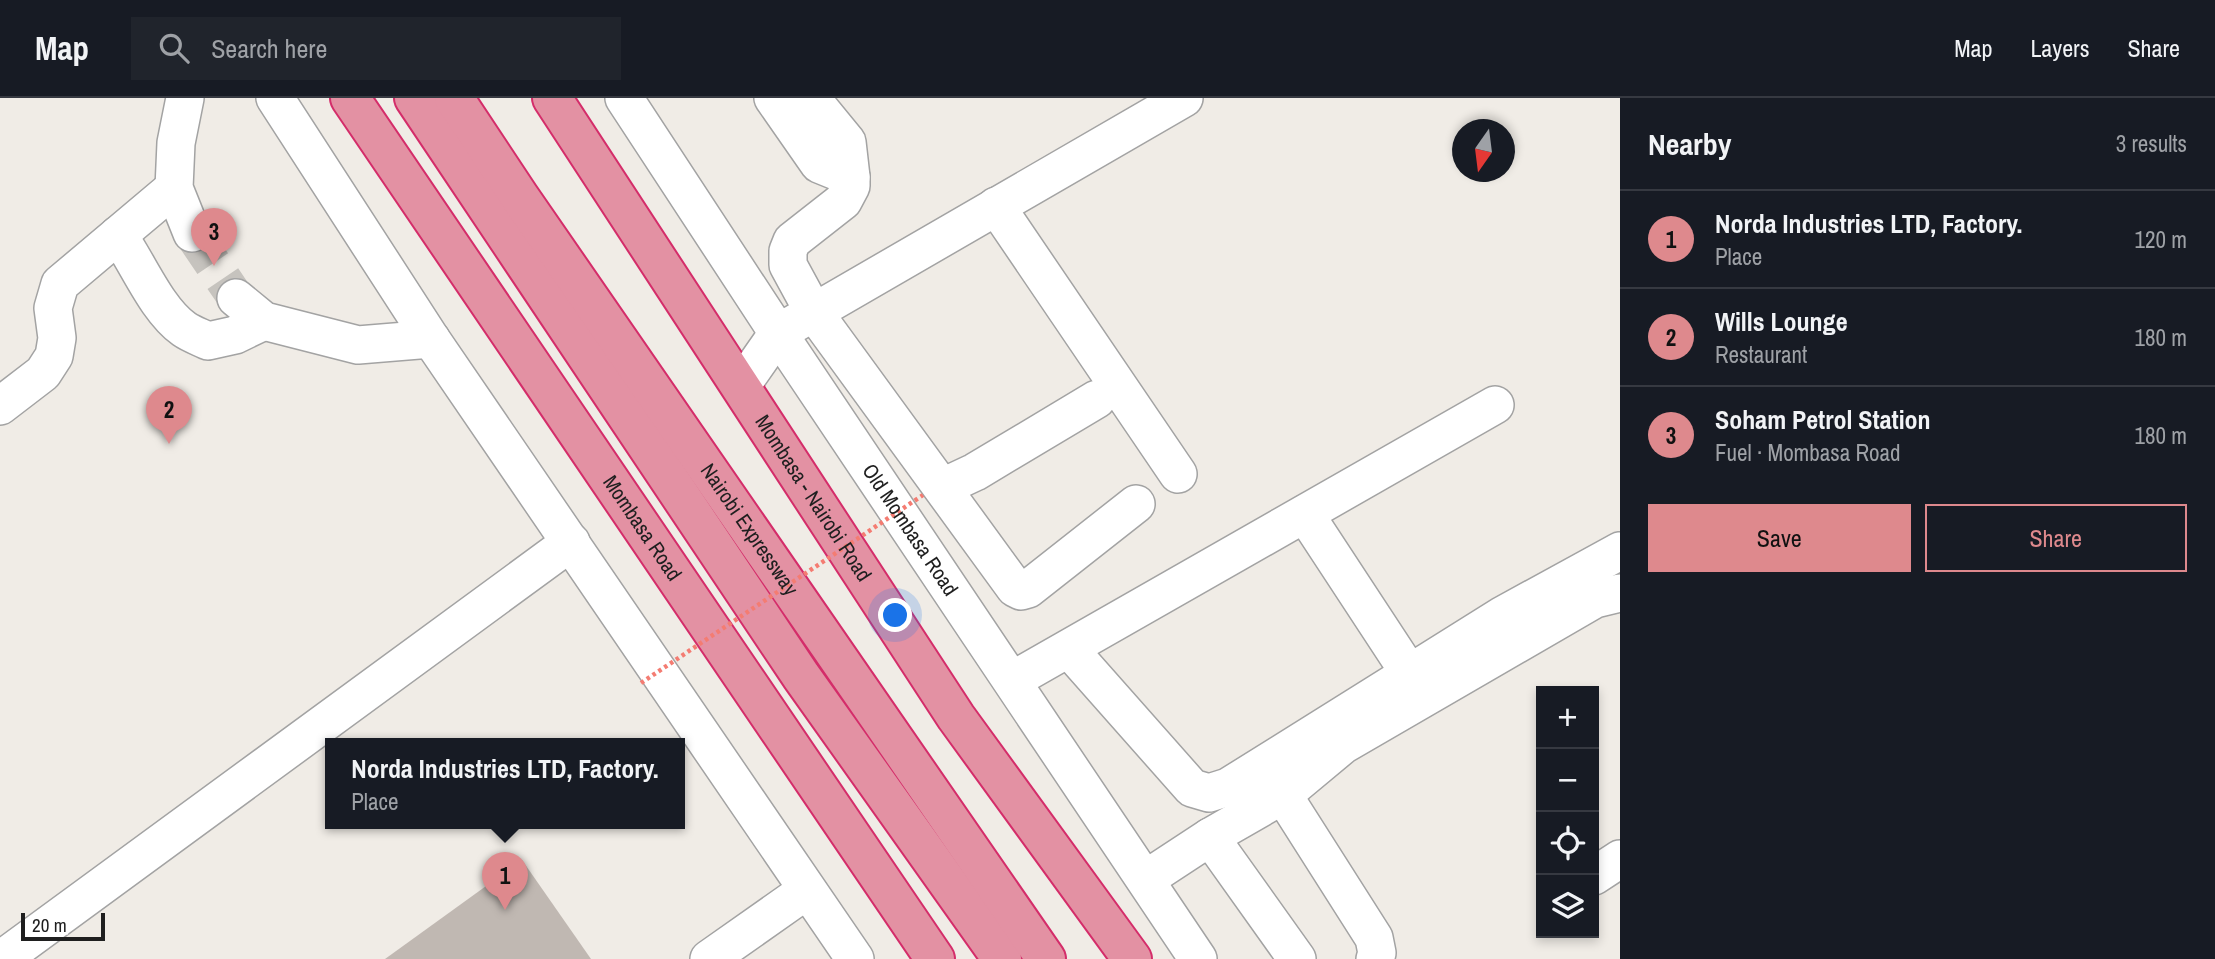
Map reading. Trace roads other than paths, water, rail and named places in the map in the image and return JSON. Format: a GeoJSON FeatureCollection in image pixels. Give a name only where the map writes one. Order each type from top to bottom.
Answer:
{"type":"FeatureCollection","features":[{"type":"Feature","properties":{"kind":"highway","name":"Mombasa Road"},"geometry":{"type":"LineString","coordinates":[[350,98],[935,959]]}},
{"type":"Feature","properties":{"kind":"highway","name":"Nairobi Expressway"},"geometry":{"type":"LineString","coordinates":[[414,98],[801,676],[1002,959]]}},
{"type":"Feature","properties":{"kind":"highway","name":"Nairobi Expressway"},"geometry":{"type":"LineString","coordinates":[[454,98],[519,197],[1046,959]]}},
{"type":"Feature","properties":{"kind":"highway","name":"Mombasa - Nairobi Road"},"geometry":{"type":"LineString","coordinates":[[552,98],[956,717],[1132,959]]}},
{"type":"Feature","properties":{"kind":"street"},"geometry":{"type":"LineString","coordinates":[[185,98],[176,144],[174,188],[192,233]]}},
{"type":"Feature","properties":{"kind":"street"},"geometry":{"type":"LineString","coordinates":[[275,98],[431,340],[855,959]]}},
{"type":"Feature","properties":{"kind":"street","name":"Old Mombasa Road"},"geometry":{"type":"LineString","coordinates":[[624,98],[778,333],[1198,959]]}},
{"type":"Feature","properties":{"kind":"street"},"geometry":{"type":"LineString","coordinates":[[773,98],[820,164],[851,177]]}},
{"type":"Feature","properties":{"kind":"street"},"geometry":{"type":"LineString","coordinates":[[811,98],[847,142],[851,186],[843,201],[792,241],[788,251],[788,265],[814,311],[933,491],[1021,591],[1028,589],[1136,504]]}},
{"type":"Feature","properties":{"kind":"street"},"geometry":{"type":"LineString","coordinates":[[741,386],[778,333],[1184,98]]}},
{"type":"Feature","properties":{"kind":"street"},"geometry":{"type":"LineString","coordinates":[[0,406],[43,373],[54,356],[57,338],[53,308],[60,284],[174,188]]}},
{"type":"Feature","properties":{"kind":"street"},"geometry":{"type":"LineString","coordinates":[[996,206],[1178,474]]}},
{"type":"Feature","properties":{"kind":"street"},"geometry":{"type":"LineString","coordinates":[[118,235],[146,282],[183,328],[208,341],[235,335],[250,310],[358,345],[431,340]]}},
{"type":"Feature","properties":{"kind":"street"},"geometry":{"type":"LineString","coordinates":[[933,491],[975,472],[1097,399]]}},
{"type":"Feature","properties":{"kind":"street"},"geometry":{"type":"LineString","coordinates":[[1013,680],[1495,405]]}},
{"type":"Feature","properties":{"kind":"street"},"geometry":{"type":"LineString","coordinates":[[1305,514],[1410,674]]}},
{"type":"Feature","properties":{"kind":"street"},"geometry":{"type":"LineString","coordinates":[[2,959],[571,542]]}},
{"type":"Feature","properties":{"kind":"street"},"geometry":{"type":"LineString","coordinates":[[1069,649],[1192,788],[1209,793],[1228,787],[1503,615],[1620,551]]}},
{"type":"Feature","properties":{"kind":"street"},"geometry":{"type":"LineString","coordinates":[[1146,879],[1210,837],[1283,795],[1343,745],[1595,599],[1620,593]]}},
{"type":"Feature","properties":{"kind":"street"},"geometry":{"type":"LineString","coordinates":[[1283,795],[1374,938],[1377,953],[1375,959]]}},
{"type":"Feature","properties":{"kind":"street"},"geometry":{"type":"LineString","coordinates":[[1210,837],[1297,959]]}},
{"type":"Feature","properties":{"kind":"street"},"geometry":{"type":"LineString","coordinates":[[1596,875],[1620,859]]}},
{"type":"Feature","properties":{"kind":"street"},"geometry":{"type":"LineString","coordinates":[[709,959],[807,890]]}},
{"type":"Feature","properties":{"kind":"tunnel"},"geometry":{"type":"LineString","coordinates":[[192,233],[236,298]]}},
{"type":"Feature","properties":{"kind":"place","name":"Soham Petrol Station"},"geometry":{"type":"Point","coordinates":[214,266]}},
{"type":"Feature","properties":{"kind":"place","name":"Wills Lounge"},"geometry":{"type":"Point","coordinates":[169,444]}},
{"type":"Feature","properties":{"kind":"place","name":"Norda Industries LTD, Factory."},"geometry":{"type":"Point","coordinates":[505,910]}}]}
